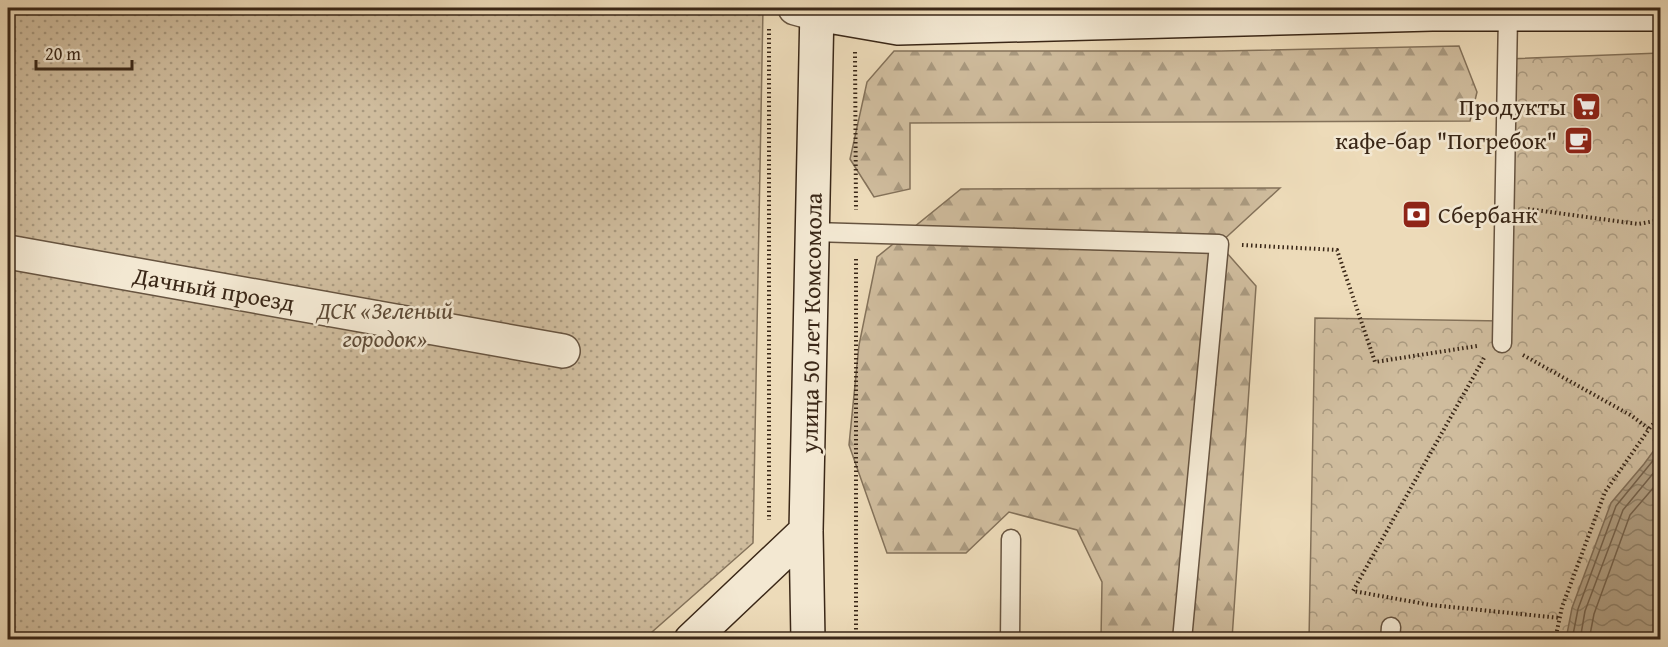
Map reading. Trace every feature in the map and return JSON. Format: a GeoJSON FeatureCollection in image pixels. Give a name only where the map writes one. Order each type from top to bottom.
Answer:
{"type":"FeatureCollection","features":[{"type":"Feature","properties":{"kind":"street"},"geometry":{"type":"LineString","coordinates":[[799,12],[855,19],[898,28],[1232,13],[1432,11],[1508,15],[1645,11]]}},
{"type":"Feature","properties":{"kind":"street","name":"улица 50 лет Комсомола"},"geometry":{"type":"LineString","coordinates":[[799,12],[813,232],[807,531],[808,639]]}},
{"type":"Feature","properties":{"kind":"street","name":"Дачный проезд"},"geometry":{"type":"LineString","coordinates":[[8,252],[563,351]]}},
{"type":"Feature","properties":{"kind":"street"},"geometry":{"type":"LineString","coordinates":[[691,639],[807,531]]}},
{"type":"Feature","properties":{"kind":"lane"},"geometry":{"type":"LineString","coordinates":[[1497,344],[1504,206],[1508,15]]}},
{"type":"Feature","properties":{"kind":"lane"},"geometry":{"type":"LineString","coordinates":[[813,232],[1219,244],[1182,639]]}},
{"type":"Feature","properties":{"kind":"lane"},"geometry":{"type":"LineString","coordinates":[[1010,639],[1011,539]]}},
{"type":"Feature","properties":{"kind":"path"},"geometry":{"type":"LineString","coordinates":[[769,522],[799,12]]}},
{"type":"Feature","properties":{"kind":"path"},"geometry":{"type":"LineString","coordinates":[[855,19],[856,639]]}},
{"type":"Feature","properties":{"kind":"path"},"geometry":{"type":"LineString","coordinates":[[1504,206],[1638,224],[1660,220]]}},
{"type":"Feature","properties":{"kind":"path"},"geometry":{"type":"LineString","coordinates":[[1219,244],[1337,250],[1375,362],[1497,344],[1632,416],[1649,429]]}},
{"type":"Feature","properties":{"kind":"path"},"geometry":{"type":"LineString","coordinates":[[1497,344],[1353,591],[1431,605],[1560,618]]}},
{"type":"Feature","properties":{"kind":"path"},"geometry":{"type":"LineString","coordinates":[[1555,639],[1560,618],[1605,492],[1660,416]]}},
{"type":"Feature","properties":{"kind":"green space","name":"ДСК «Зеленый городок»"},"geometry":{"type":"Polygon","coordinates":[[[8,8],[763,8],[753,543],[644,639],[8,639],[8,8]]]}},
{"type":"Feature","properties":{"kind":"green space"},"geometry":{"type":"Polygon","coordinates":[[[1459,46],[1477,92],[1470,121],[910,123],[910,189],[874,197],[850,159],[867,82],[894,51],[1221,51],[1459,46]]]}},
{"type":"Feature","properties":{"kind":"green space"},"geometry":{"type":"Polygon","coordinates":[[[1660,53],[1660,639],[1309,640],[1315,318],[1502,321],[1507,59],[1660,53]]]}},
{"type":"Feature","properties":{"kind":"green space"},"geometry":{"type":"Polygon","coordinates":[[[1280,188],[1219,244],[1256,286],[1232,639],[1101,639],[1102,582],[1077,530],[1009,512],[966,553],[887,553],[849,445],[859,345],[877,257],[961,189],[1280,188]]]}},
{"type":"Feature","properties":{"kind":"water"},"geometry":{"type":"Polygon","coordinates":[[[1660,442],[1660,639],[1566,639],[1572,608],[1611,503],[1660,442]]]}},
{"type":"Feature","properties":{"kind":"place","name":"Продукты"},"geometry":{"type":"Point","coordinates":[1587,106]}},
{"type":"Feature","properties":{"kind":"place","name":"кафе-бар \"Погребок\""},"geometry":{"type":"Point","coordinates":[1578,140]}},
{"type":"Feature","properties":{"kind":"place","name":"Сбербанк"},"geometry":{"type":"Point","coordinates":[1417,214]}}]}
